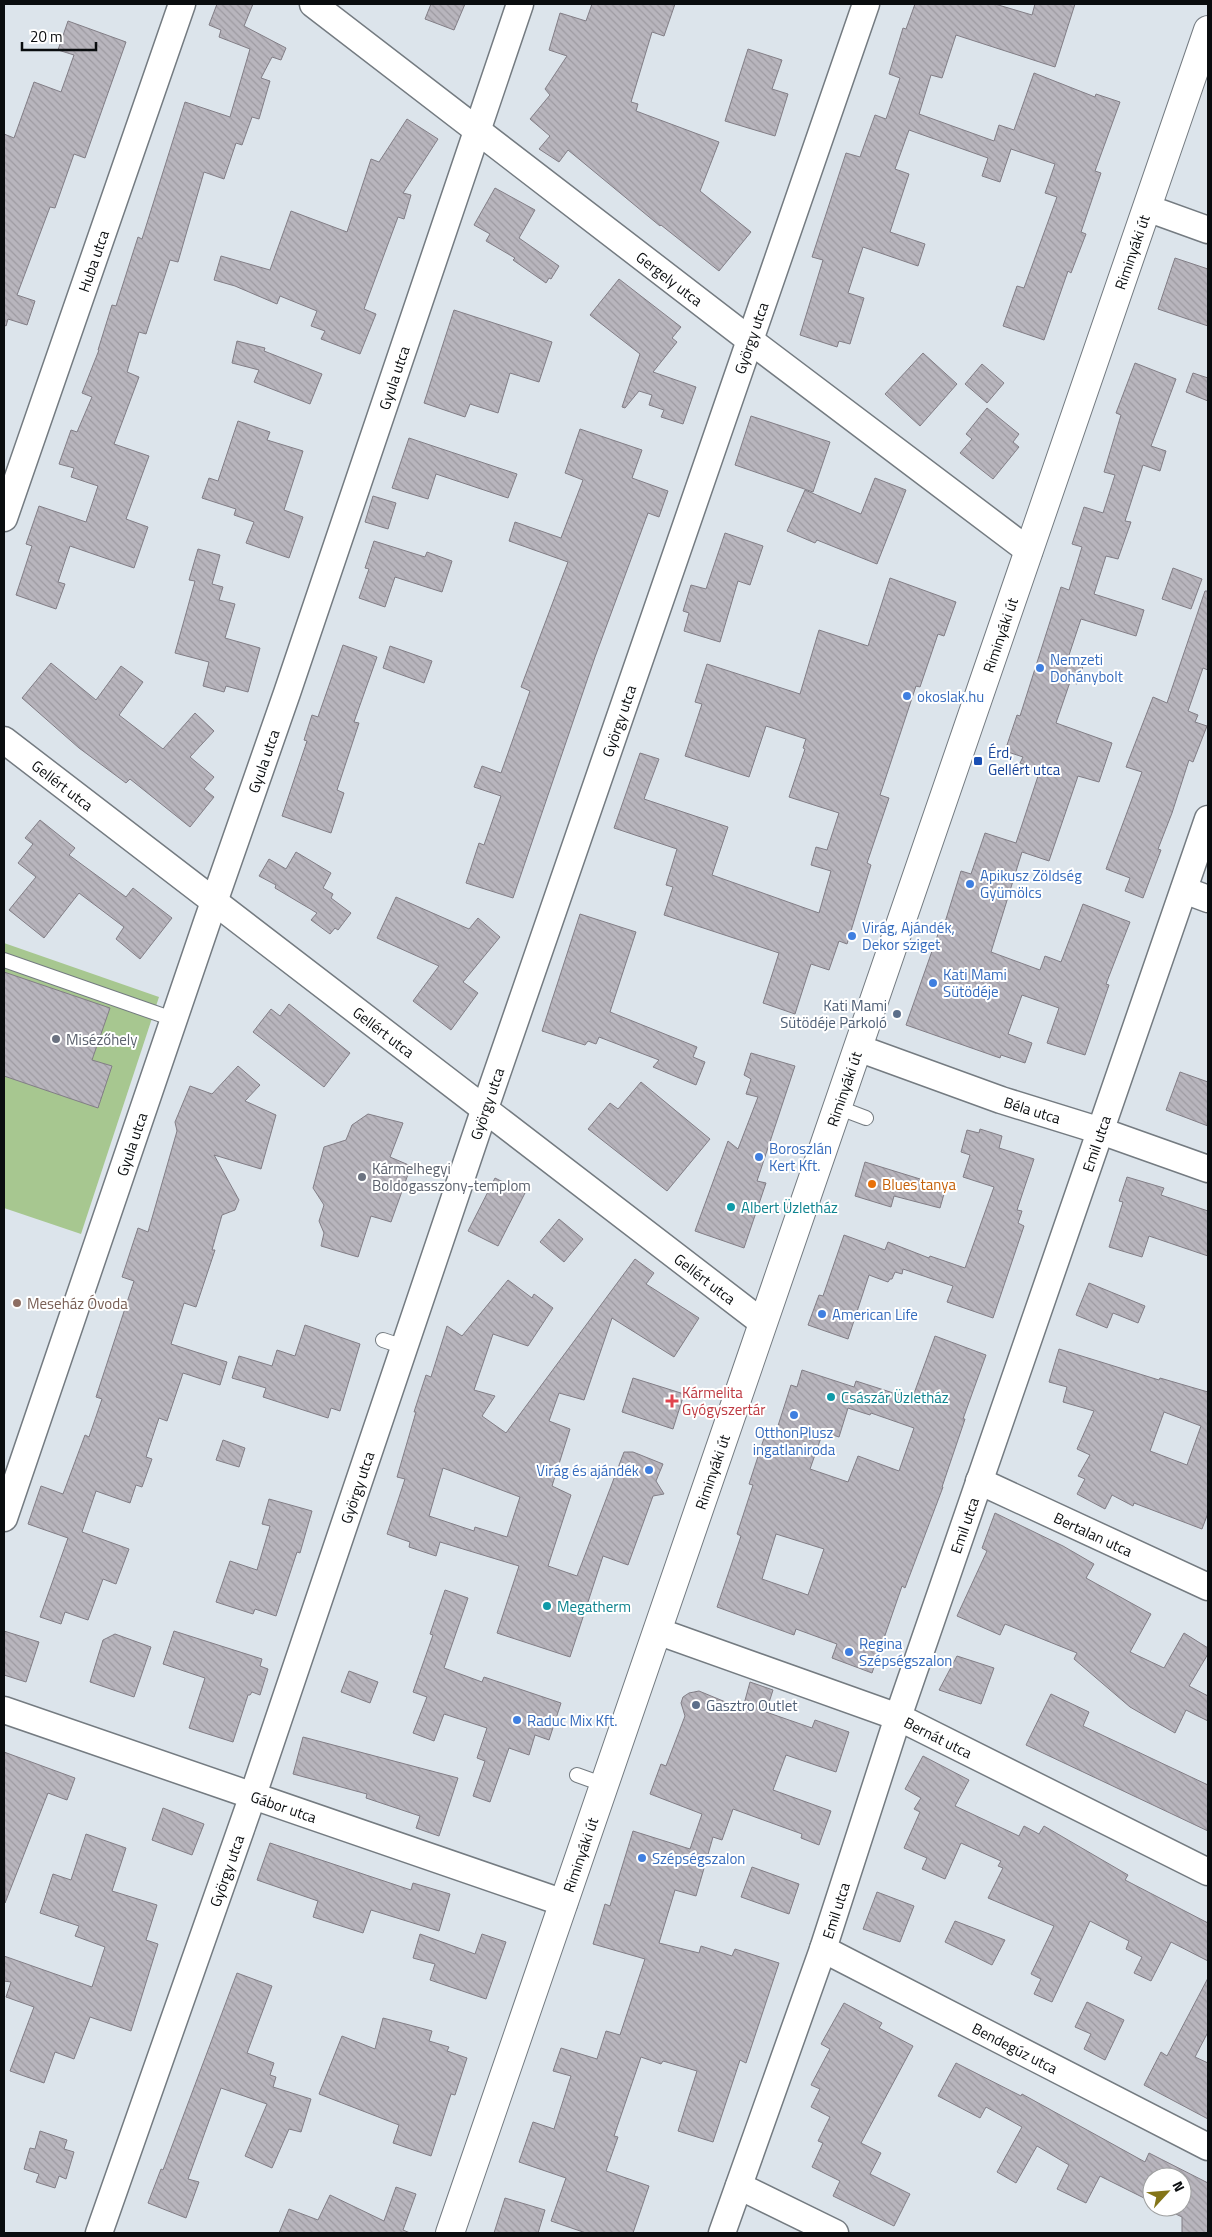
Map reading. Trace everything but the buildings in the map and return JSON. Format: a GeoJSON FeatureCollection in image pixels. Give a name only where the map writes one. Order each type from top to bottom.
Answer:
{"type":"FeatureCollection","features":[{"type":"Feature","properties":{"kind":"main road","name":"Riminyáki út"},"geometry":{"type":"LineString","coordinates":[[450,2233],[1208,30]]}},
{"type":"Feature","properties":{"kind":"street","name":"Huba utca"},"geometry":{"type":"LineString","coordinates":[[4,518],[182,4]]}},
{"type":"Feature","properties":{"kind":"street","name":"Gergely utca"},"geometry":{"type":"LineString","coordinates":[[313,4],[477,128],[751,341],[1029,551]]}},
{"type":"Feature","properties":{"kind":"street","name":"Gyula utca"},"geometry":{"type":"LineString","coordinates":[[4,1518],[173,1019],[290,684],[520,4]]}},
{"type":"Feature","properties":{"kind":"street","name":"György utca"},"geometry":{"type":"LineString","coordinates":[[99,2233],[253,1795],[394,1343],[485,1108],[866,4]]}},
{"type":"Feature","properties":{"kind":"street"},"geometry":{"type":"LineString","coordinates":[[1147,208],[1208,230]]}},
{"type":"Feature","properties":{"kind":"street","name":"Gellért utca"},"geometry":{"type":"LineString","coordinates":[[4,740],[763,1323]]}},
{"type":"Feature","properties":{"kind":"street","name":"Emil utca"},"geometry":{"type":"LineString","coordinates":[[722,2233],[823,1949],[898,1717],[1208,820]]}},
{"type":"Feature","properties":{"kind":"street"},"geometry":{"type":"LineString","coordinates":[[1184,890],[1208,899]]}},
{"type":"Feature","properties":{"kind":"street","name":"Béla utca"},"geometry":{"type":"LineString","coordinates":[[858,1048],[1001,1100],[1101,1131],[1208,1170]]}},
{"type":"Feature","properties":{"kind":"street","name":"Bertalan utca"},"geometry":{"type":"LineString","coordinates":[[979,1481],[1208,1587]]}},
{"type":"Feature","properties":{"kind":"street","name":"Bernát utca"},"geometry":{"type":"LineString","coordinates":[[657,1631],[898,1717],[1208,1872]]}},
{"type":"Feature","properties":{"kind":"street","name":"Gábor utca"},"geometry":{"type":"LineString","coordinates":[[4,1710],[564,1903]]}},
{"type":"Feature","properties":{"kind":"street","name":"Bendegúz utca"},"geometry":{"type":"LineString","coordinates":[[823,1949],[1208,2147]]}},
{"type":"Feature","properties":{"kind":"street"},"geometry":{"type":"LineString","coordinates":[[739,2186],[835,2233]]}},
{"type":"Feature","properties":{"kind":"lane"},"geometry":{"type":"LineString","coordinates":[[4,960],[173,1019]]}},
{"type":"Feature","properties":{"kind":"lane"},"geometry":{"type":"LineString","coordinates":[[837,1107],[866,1118]]}},
{"type":"Feature","properties":{"kind":"lane"},"geometry":{"type":"LineString","coordinates":[[577,1775],[605,1785]]}},
{"type":"Feature","properties":{"kind":"green space"},"geometry":{"type":"Polygon","coordinates":[[[4,943],[159,997],[81,1234],[4,1208],[4,943]]]}},
{"type":"Feature","properties":{"kind":"place","name":"Nemzeti Dohánybolt"},"geometry":{"type":"Point","coordinates":[1040,668]}},
{"type":"Feature","properties":{"kind":"place","name":"okoslak.hu"},"geometry":{"type":"Point","coordinates":[907,696]}},
{"type":"Feature","properties":{"kind":"place","name":"Érd, Gellért utca"},"geometry":{"type":"Point","coordinates":[978,761]}},
{"type":"Feature","properties":{"kind":"place","name":"Apikusz Zöldség Gyümölcs"},"geometry":{"type":"Point","coordinates":[970,884]}},
{"type":"Feature","properties":{"kind":"place","name":"Virág, Ajándék, Dekor sziget"},"geometry":{"type":"Point","coordinates":[852,936]}},
{"type":"Feature","properties":{"kind":"place","name":"Kati Mami Sütödéje"},"geometry":{"type":"Point","coordinates":[933,983]}},
{"type":"Feature","properties":{"kind":"place","name":"Kati Mami Sütödéje Parkoló"},"geometry":{"type":"Point","coordinates":[897,1014]}},
{"type":"Feature","properties":{"kind":"place","name":"Misézőhely"},"geometry":{"type":"Point","coordinates":[56,1039]}},
{"type":"Feature","properties":{"kind":"place","name":"Boroszlán Kert Kft."},"geometry":{"type":"Point","coordinates":[759,1157]}},
{"type":"Feature","properties":{"kind":"place","name":"Kármelhegyi Boldogasszony-templom"},"geometry":{"type":"Point","coordinates":[362,1177]}},
{"type":"Feature","properties":{"kind":"place","name":"Blues tanya"},"geometry":{"type":"Point","coordinates":[872,1184]}},
{"type":"Feature","properties":{"kind":"place","name":"Albert Üzletház"},"geometry":{"type":"Point","coordinates":[731,1207]}},
{"type":"Feature","properties":{"kind":"place","name":"Meseház Óvoda"},"geometry":{"type":"Point","coordinates":[17,1303]}},
{"type":"Feature","properties":{"kind":"place","name":"American Life"},"geometry":{"type":"Point","coordinates":[822,1314]}},
{"type":"Feature","properties":{"kind":"place","name":"Császár Üzletház"},"geometry":{"type":"Point","coordinates":[831,1397]}},
{"type":"Feature","properties":{"kind":"place","name":"Kármelita Gyógyszertár"},"geometry":{"type":"Point","coordinates":[672,1401]}},
{"type":"Feature","properties":{"kind":"place","name":"OtthonPlusz ingatlaniroda"},"geometry":{"type":"Point","coordinates":[794,1415]}},
{"type":"Feature","properties":{"kind":"place","name":"Virág és ajándék"},"geometry":{"type":"Point","coordinates":[649,1470]}},
{"type":"Feature","properties":{"kind":"place","name":"Megatherm"},"geometry":{"type":"Point","coordinates":[547,1606]}},
{"type":"Feature","properties":{"kind":"place","name":"Regina Szépségszalon"},"geometry":{"type":"Point","coordinates":[849,1652]}},
{"type":"Feature","properties":{"kind":"place","name":"Gasztro Outlet"},"geometry":{"type":"Point","coordinates":[696,1705]}},
{"type":"Feature","properties":{"kind":"place","name":"Raduc Mix Kft."},"geometry":{"type":"Point","coordinates":[517,1720]}},
{"type":"Feature","properties":{"kind":"place","name":"Szépségszalon"},"geometry":{"type":"Point","coordinates":[642,1858]}}]}
